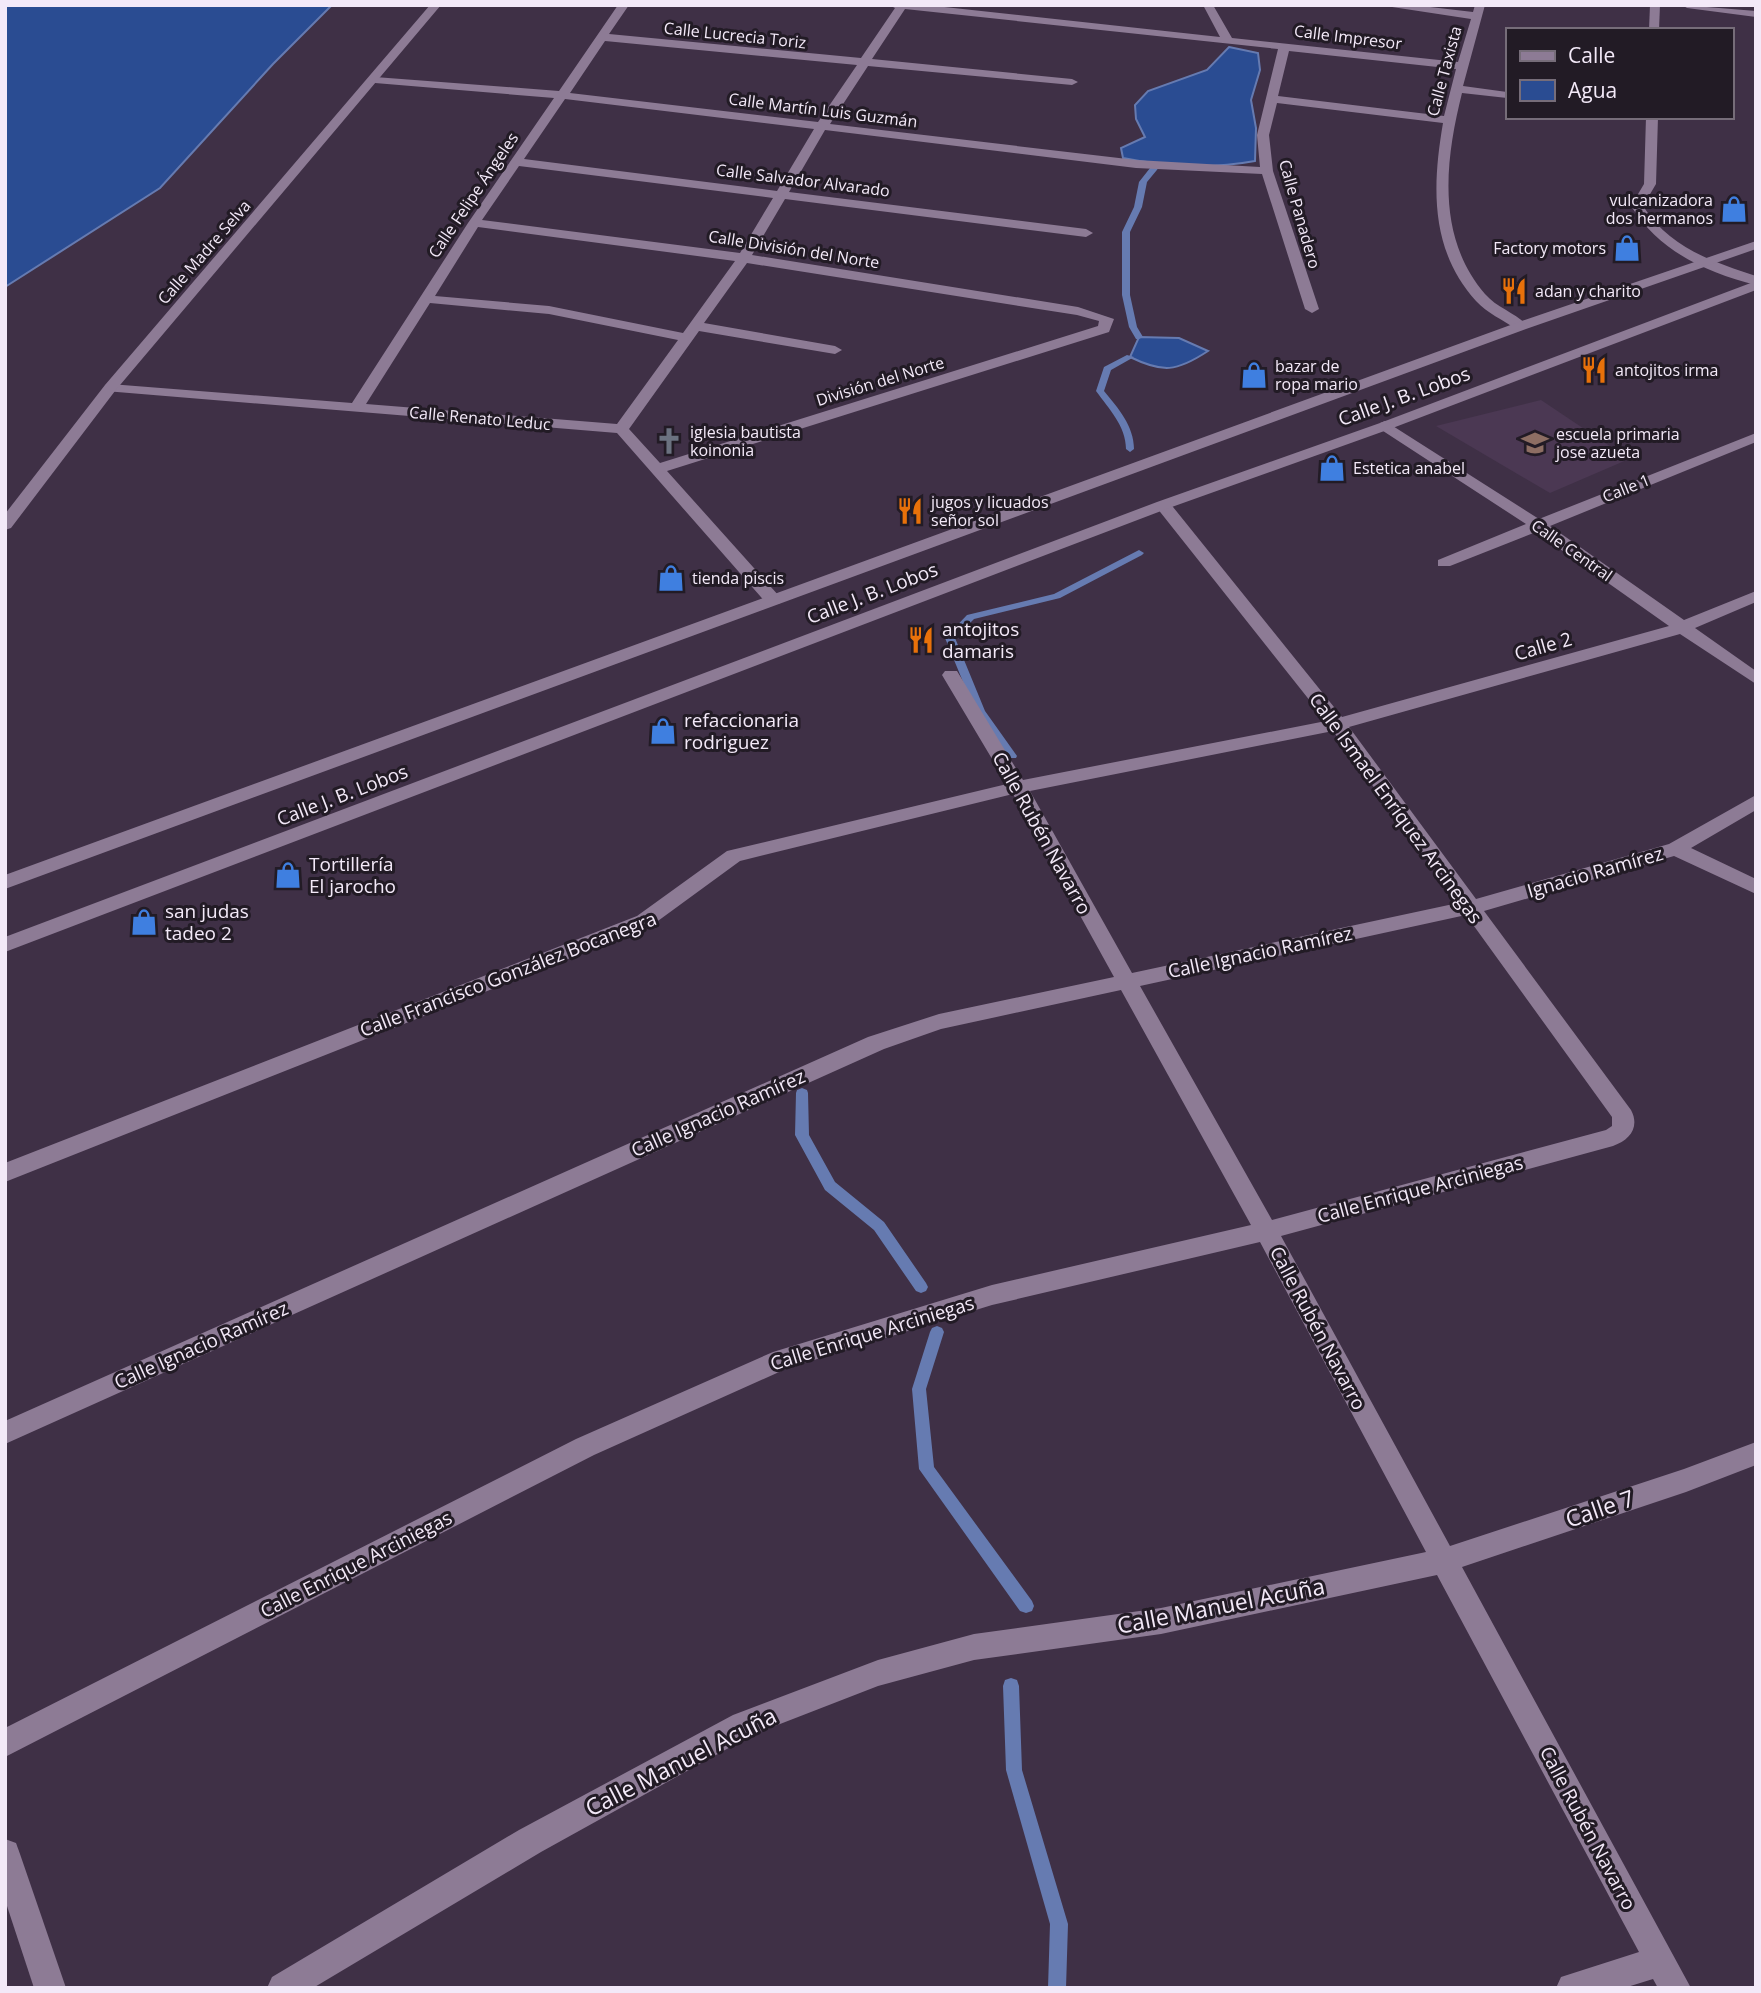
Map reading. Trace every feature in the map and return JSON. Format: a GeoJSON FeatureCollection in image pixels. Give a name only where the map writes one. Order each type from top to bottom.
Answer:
{"type":"FeatureCollection","features":[{"type":"Feature","properties":{"kind":"street","name":"Calle Madre Selva"},"geometry":{"type":"LineString","coordinates":[[5,526],[110,388],[375,80],[436,5]]}},
{"type":"Feature","properties":{"kind":"street","name":"Calle Felipe Ángeles"},"geometry":{"type":"LineString","coordinates":[[356,408],[474,223],[624,5]]}},
{"type":"Feature","properties":{"kind":"street"},"geometry":{"type":"LineString","coordinates":[[1208,5],[1227,39]]}},
{"type":"Feature","properties":{"kind":"street"},"geometry":{"type":"LineString","coordinates":[[1384,5],[1479,11]]}},
{"type":"Feature","properties":{"kind":"street"},"geometry":{"type":"LineString","coordinates":[[1654,28],[1655,5]]}},
{"type":"Feature","properties":{"kind":"street"},"geometry":{"type":"LineString","coordinates":[[1687,5],[1756,14]]}},
{"type":"Feature","properties":{"kind":"street"},"geometry":{"type":"LineString","coordinates":[[773,600],[621,429],[744,258],[779,195],[864,64],[898,6]]}},
{"type":"Feature","properties":{"kind":"street","name":"Calle Impresor"},"geometry":{"type":"LineString","coordinates":[[898,6],[1465,66]]}},
{"type":"Feature","properties":{"kind":"street","name":"Calle Taxista"},"geometry":{"type":"LineString","coordinates":[[1479,11],[1448,120],[1442,172],[1442,218],[1455,261],[1481,298],[1521,326]]}},
{"type":"Feature","properties":{"kind":"street","name":"Calle Lucrecia Toriz"},"geometry":{"type":"LineString","coordinates":[[602,37],[1072,82]]}},
{"type":"Feature","properties":{"kind":"street","name":"Calle Panadero"},"geometry":{"type":"LineString","coordinates":[[1285,46],[1263,135],[1267,171],[1312,309]]}},
{"type":"Feature","properties":{"kind":"street","name":"Calle Martín Luis Guzmán"},"geometry":{"type":"LineString","coordinates":[[375,80],[561,95],[1136,164],[1267,171]]}},
{"type":"Feature","properties":{"kind":"street"},"geometry":{"type":"LineString","coordinates":[[1457,89],[1506,95]]}},
{"type":"Feature","properties":{"kind":"street"},"geometry":{"type":"LineString","coordinates":[[1270,99],[1448,120]]}},
{"type":"Feature","properties":{"kind":"street"},"geometry":{"type":"LineString","coordinates":[[1652,119],[1650,184],[1637,206],[1648,227],[1671,247],[1756,283]]}},
{"type":"Feature","properties":{"kind":"street","name":"Calle Salvador Alvarado"},"geometry":{"type":"LineString","coordinates":[[517,162],[1086,233]]}},
{"type":"Feature","properties":{"kind":"street","name":"Calle División del Norte"},"geometry":{"type":"LineString","coordinates":[[474,223],[744,258],[1078,311],[1107,319]]}},
{"type":"Feature","properties":{"kind":"street","name":"Calle J. B. Lobos"},"geometry":{"type":"LineString","coordinates":[[5,882],[1521,326],[1756,245]]}},
{"type":"Feature","properties":{"kind":"street","name":"Calle J. B. Lobos"},"geometry":{"type":"LineString","coordinates":[[5,945],[1163,505],[1385,426],[1756,283]]}},
{"type":"Feature","properties":{"kind":"street"},"geometry":{"type":"LineString","coordinates":[[426,299],[549,310],[691,332],[835,350]]}},
{"type":"Feature","properties":{"kind":"street","name":"División del Norte"},"geometry":{"type":"LineString","coordinates":[[655,470],[1104,330],[1107,319]]}},
{"type":"Feature","properties":{"kind":"street","name":"Calle Renato Leduc"},"geometry":{"type":"LineString","coordinates":[[110,388],[621,429]]}},
{"type":"Feature","properties":{"kind":"street","name":"Calle Central"},"geometry":{"type":"LineString","coordinates":[[1385,426],[1536,524],[1756,679]]}},
{"type":"Feature","properties":{"kind":"street","name":"Calle 1"},"geometry":{"type":"LineString","coordinates":[[1444,563],[1756,437]]}},
{"type":"Feature","properties":{"kind":"street","name":"Calle Ismael Enríquez Arcinegas"},"geometry":{"type":"LineString","coordinates":[[1163,505],[1338,724],[1469,908],[1623,1116]]}},
{"type":"Feature","properties":{"kind":"street","name":"Calle 2"},"geometry":{"type":"LineString","coordinates":[[1338,724],[1681,628],[1756,596]]}},
{"type":"Feature","properties":{"kind":"street","name":"Calle Rubén Navarro"},"geometry":{"type":"LineString","coordinates":[[951,675],[1018,787],[1124,981],[1266,1230],[1668,1975]]}},
{"type":"Feature","properties":{"kind":"street","name":"Calle Francisco González Bocanegra"},"geometry":{"type":"LineString","coordinates":[[5,1173],[644,921],[673,906],[713,868],[734,856],[1018,787],[1338,724]]}},
{"type":"Feature","properties":{"kind":"street"},"geometry":{"type":"LineString","coordinates":[[1676,849],[1756,801]]}},
{"type":"Feature","properties":{"kind":"street","name":"Ignacio Ramírez"},"geometry":{"type":"LineString","coordinates":[[1469,908],[1676,849],[1756,887]]}},
{"type":"Feature","properties":{"kind":"street","name":"Calle Ignacio Ramírez"},"geometry":{"type":"LineString","coordinates":[[5,1433],[876,1043],[939,1022],[1469,908]]}},
{"type":"Feature","properties":{"kind":"street","name":"Calle Enrique Arciniegas"},"geometry":{"type":"LineString","coordinates":[[5,1743],[585,1447],[782,1359],[992,1296],[1266,1230],[1613,1138],[1623,1129],[1623,1116]]}},
{"type":"Feature","properties":{"kind":"street","name":"Calle 7"},"geometry":{"type":"LineString","coordinates":[[1443,1561],[1686,1480],[1756,1453]]}},
{"type":"Feature","properties":{"kind":"street","name":"Calle Manuel Acuña"},"geometry":{"type":"LineString","coordinates":[[283,1988],[530,1841],[743,1725],[877,1673],[974,1647],[1161,1621],[1443,1561]]}},
{"type":"Feature","properties":{"kind":"street"},"geometry":{"type":"LineString","coordinates":[[5,1854],[50,1988]]}},
{"type":"Feature","properties":{"kind":"street"},"geometry":{"type":"LineString","coordinates":[[1572,1988],[1668,1975]]}},
{"type":"Feature","properties":{"kind":"shaded area","name":"escuela primaria jose azueta"},"geometry":{"type":"Polygon","coordinates":[[[1541,400],[1629,459],[1550,493],[1436,426],[1541,400]]]}},
{"type":"Feature","properties":{"kind":"water"},"geometry":{"type":"Polygon","coordinates":[[[5,5],[332,5],[273,64],[160,188],[5,287],[5,5]]]}},
{"type":"Feature","properties":{"kind":"water"},"geometry":{"type":"Polygon","coordinates":[[[1229,47],[1258,53],[1260,70],[1251,100],[1256,128],[1255,161],[1189,166],[1123,158],[1121,148],[1145,137],[1136,119],[1135,105],[1148,91],[1207,70],[1229,47]]]}},
{"type":"Feature","properties":{"kind":"water"},"geometry":{"type":"Polygon","coordinates":[[[1139,337],[1179,338],[1208,351],[1187,363],[1161,368],[1130,357],[1139,337]]]}},
{"type":"Feature","properties":{"kind":"waterway"},"geometry":{"type":"LineString","coordinates":[[1139,337],[1133,327],[1126,295],[1126,232],[1138,207],[1143,182],[1157,165]]}},
{"type":"Feature","properties":{"kind":"waterway"},"geometry":{"type":"LineString","coordinates":[[1130,357],[1107,369],[1100,391],[1125,426],[1130,449]]}},
{"type":"Feature","properties":{"kind":"waterway"},"geometry":{"type":"LineString","coordinates":[[1012,756],[980,711],[950,638],[971,617],[1057,596],[1139,553]]}},
{"type":"Feature","properties":{"kind":"waterway"},"geometry":{"type":"LineString","coordinates":[[802,1093],[802,1135],[830,1186],[879,1226],[921,1287]]}},
{"type":"Feature","properties":{"kind":"waterway"},"geometry":{"type":"LineString","coordinates":[[937,1332],[919,1389],[927,1469],[1026,1606]]}},
{"type":"Feature","properties":{"kind":"waterway"},"geometry":{"type":"LineString","coordinates":[[1011,1686],[1014,1770],[1059,1924],[1057,1988]]}},
{"type":"Feature","properties":{"kind":"place","name":"vulcanizadora dos hermanos"},"geometry":{"type":"Point","coordinates":[1734,209]}},
{"type":"Feature","properties":{"kind":"place","name":"Factory motors"},"geometry":{"type":"Point","coordinates":[1627,248]}},
{"type":"Feature","properties":{"kind":"place","name":"adan y charito"},"geometry":{"type":"Point","coordinates":[1514,291]}},
{"type":"Feature","properties":{"kind":"place","name":"antojitos irma"},"geometry":{"type":"Point","coordinates":[1594,370]}},
{"type":"Feature","properties":{"kind":"place","name":"bazar de ropa mario"},"geometry":{"type":"Point","coordinates":[1254,375]}},
{"type":"Feature","properties":{"kind":"place","name":"iglesia bautista koinonia"},"geometry":{"type":"Point","coordinates":[669,441]}},
{"type":"Feature","properties":{"kind":"place","name":"escuela primaria jose azueta"},"geometry":{"type":"Point","coordinates":[1535,443]}},
{"type":"Feature","properties":{"kind":"place","name":"Estetica anabel"},"geometry":{"type":"Point","coordinates":[1332,468]}},
{"type":"Feature","properties":{"kind":"place","name":"jugos y licuados señor sol"},"geometry":{"type":"Point","coordinates":[910,511]}},
{"type":"Feature","properties":{"kind":"place","name":"tienda piscis"},"geometry":{"type":"Point","coordinates":[671,578]}},
{"type":"Feature","properties":{"kind":"place","name":"antojitos damaris"},"geometry":{"type":"Point","coordinates":[921,640]}},
{"type":"Feature","properties":{"kind":"place","name":"refaccionaria rodriguez"},"geometry":{"type":"Point","coordinates":[663,731]}},
{"type":"Feature","properties":{"kind":"place","name":"Tortillería El jarocho"},"geometry":{"type":"Point","coordinates":[288,875]}},
{"type":"Feature","properties":{"kind":"place","name":"san judas tadeo 2"},"geometry":{"type":"Point","coordinates":[144,922]}}]}
